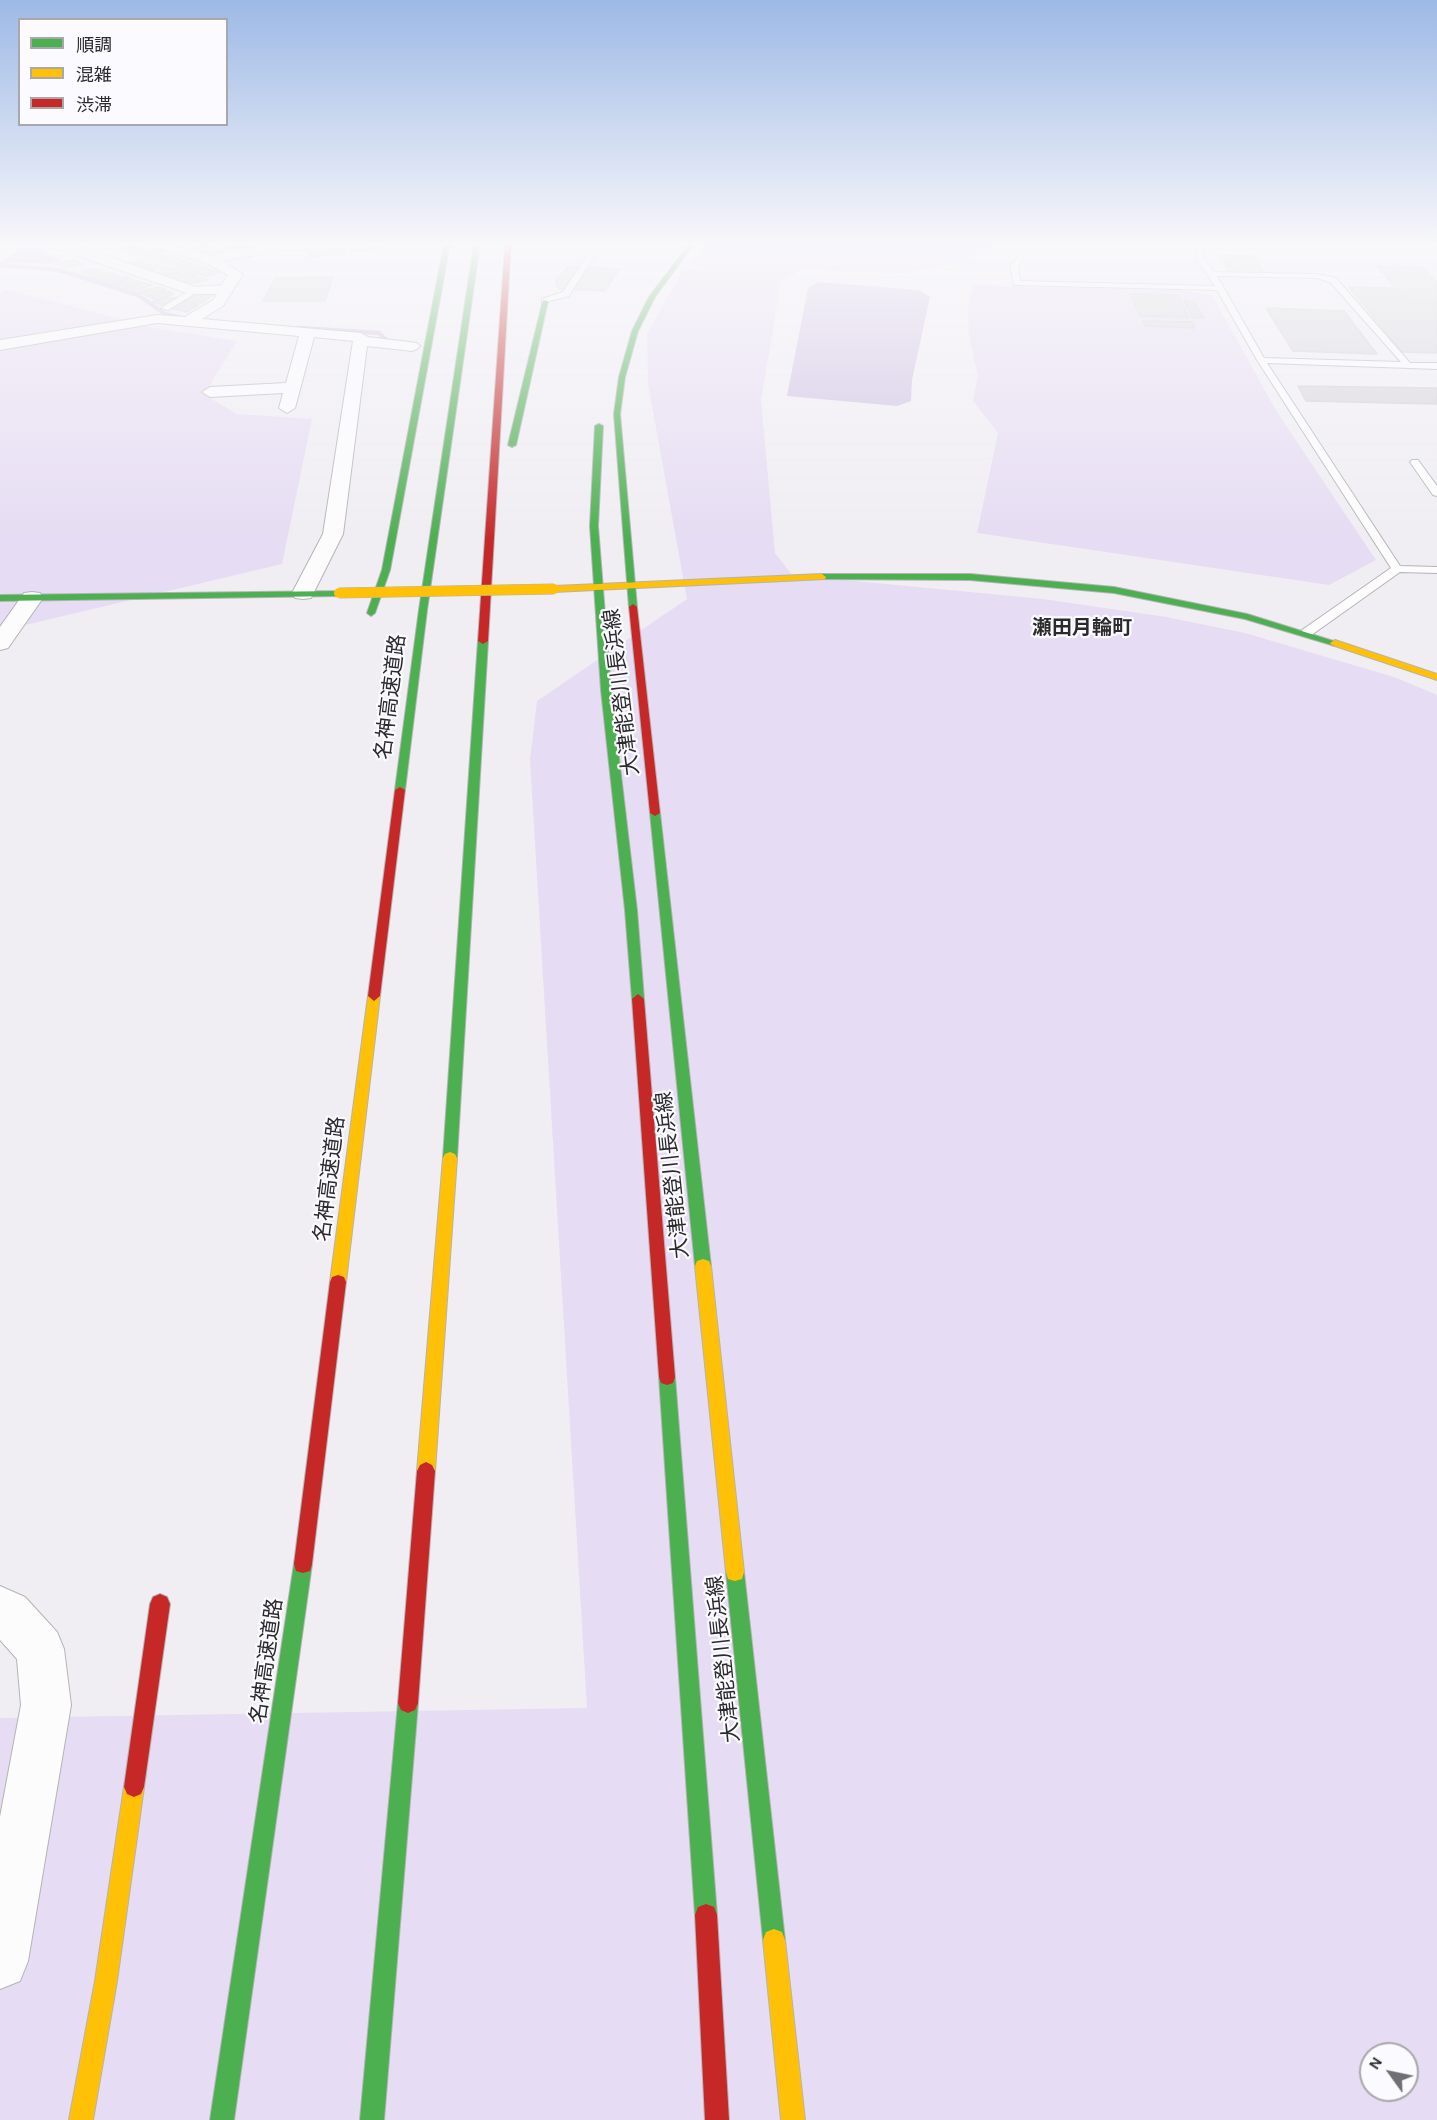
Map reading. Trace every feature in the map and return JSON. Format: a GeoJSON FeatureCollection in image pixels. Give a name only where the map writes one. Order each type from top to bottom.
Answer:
{"type":"FeatureCollection","features":[{"type":"Feature","properties":{"kind":"main road"},"geometry":{"type":"LineString","coordinates":[[371,613],[386,570],[428,343]]}},
{"type":"Feature","properties":{"kind":"main road","name":"名神高速道路"},"geometry":{"type":"LineString","coordinates":[[222,2120],[306,1541],[423,610],[462,343]]}},
{"type":"Feature","properties":{"kind":"main road"},"geometry":{"type":"LineString","coordinates":[[372,2120],[386,1982],[444,1249],[502,343]]}},
{"type":"Feature","properties":{"kind":"main road"},"geometry":{"type":"LineString","coordinates":[[492,524],[535,343]]}},
{"type":"Feature","properties":{"kind":"main road","name":"大津能登川長浜線"},"geometry":{"type":"LineString","coordinates":[[633,343],[622,377],[617,414],[631,586],[793,2120]]}},
{"type":"Feature","properties":{"kind":"main road","name":"大津能登川長浜線"},"geometry":{"type":"LineString","coordinates":[[599,413],[594,526],[601,587],[606,690],[632,910],[711,1982],[717,2120]]}},
{"type":"Feature","properties":{"kind":"main road"},"geometry":{"type":"LineString","coordinates":[[0,598],[554,589],[814,577],[982,578],[1114,590],[1180,602],[1306,633],[1437,677]]}},
{"type":"Feature","properties":{"kind":"main road"},"geometry":{"type":"LineString","coordinates":[[81,2120],[105,1981],[160,1604]]}},
{"type":"Feature","properties":{"kind":"street"},"geometry":{"type":"LineString","coordinates":[[287,408],[305,343]]}},
{"type":"Feature","properties":{"kind":"street"},"geometry":{"type":"LineString","coordinates":[[303,593],[333,534],[361,343]]}},
{"type":"Feature","properties":{"kind":"street"},"geometry":{"type":"LineString","coordinates":[[381,343],[412,346]]}},
{"type":"Feature","properties":{"kind":"street"},"geometry":{"type":"LineString","coordinates":[[210,392],[293,388]]}},
{"type":"Feature","properties":{"kind":"street"},"geometry":{"type":"LineString","coordinates":[[0,643],[32,598]]}},
{"type":"Feature","properties":{"kind":"street"},"geometry":{"type":"LineString","coordinates":[[0,1609],[8,1614],[40,1649],[46,1705],[0,1961]]}},
{"type":"Feature","properties":{"kind":"lane"},"geometry":{"type":"LineString","coordinates":[[1251,343],[1397,568]]}},
{"type":"Feature","properties":{"kind":"lane"},"geometry":{"type":"LineString","coordinates":[[1388,343],[1407,364]]}},
{"type":"Feature","properties":{"kind":"lane"},"geometry":{"type":"LineString","coordinates":[[1261,360],[1437,366]]}},
{"type":"Feature","properties":{"kind":"lane"},"geometry":{"type":"LineString","coordinates":[[1415,462],[1437,493]]}},
{"type":"Feature","properties":{"kind":"lane"},"geometry":{"type":"LineString","coordinates":[[1306,633],[1397,568],[1437,570]]}},
{"type":"Feature","properties":{"kind":"shaded area"},"geometry":{"type":"Polygon","coordinates":[[[0,343],[236,343],[204,394],[237,414],[312,419],[282,564],[0,631],[0,343]]]}},
{"type":"Feature","properties":{"kind":"shaded area"},"geometry":{"type":"Polygon","coordinates":[[[647,343],[771,343],[761,400],[775,553],[792,575],[1043,599],[1166,617],[1245,633],[1394,677],[1437,695],[1437,2120],[0,2120],[0,1718],[587,1708],[530,760],[537,701],[687,599],[648,384],[647,343]]]}},
{"type":"Feature","properties":{"kind":"shaded area"},"geometry":{"type":"Polygon","coordinates":[[[797,343],[920,343],[912,380],[911,401],[897,406],[787,396],[797,343]]]}},
{"type":"Feature","properties":{"kind":"shaded area"},"geometry":{"type":"Polygon","coordinates":[[[971,343],[1239,343],[1277,412],[1376,560],[1329,585],[977,533],[998,433],[973,401],[978,376],[971,343]]]}},
{"type":"Feature","properties":{"kind":"building"},"geometry":{"type":"Polygon","coordinates":[[[1288,343],[1369,343],[1377,354],[1293,351],[1288,343]]]}},
{"type":"Feature","properties":{"kind":"building"},"geometry":{"type":"Polygon","coordinates":[[[1395,343],[1437,343],[1437,353],[1402,352],[1395,343]]]}},
{"type":"Feature","properties":{"kind":"building"},"geometry":{"type":"Polygon","coordinates":[[[1298,386],[1437,388],[1437,404],[1306,401],[1298,386]]]}},
{"type":"Feature","properties":{"kind":"traffic: fast"},"geometry":{"type":"LineString","coordinates":[[371,613],[386,570],[428,343]]}},
{"type":"Feature","properties":{"kind":"traffic: fast"},"geometry":{"type":"LineString","coordinates":[[400,790],[423,610],[462,343]]}},
{"type":"Feature","properties":{"kind":"traffic: fast"},"geometry":{"type":"LineString","coordinates":[[512,445],[535,343]]}},
{"type":"Feature","properties":{"kind":"traffic: fast"},"geometry":{"type":"LineString","coordinates":[[632,343],[622,377],[617,414],[633,607]]}},
{"type":"Feature","properties":{"kind":"traffic: fast"},"geometry":{"type":"LineString","coordinates":[[599,426],[594,526],[606,690],[631,910],[638,999]]}},
{"type":"Feature","properties":{"kind":"traffic: fast"},"geometry":{"type":"LineString","coordinates":[[822,577],[970,577],[1114,590],[1247,617],[1335,643]]}},
{"type":"Feature","properties":{"kind":"traffic: fast"},"geometry":{"type":"LineString","coordinates":[[0,598],[339,593]]}},
{"type":"Feature","properties":{"kind":"traffic: fast"},"geometry":{"type":"LineString","coordinates":[[450,1158],[483,641]]}},
{"type":"Feature","properties":{"kind":"traffic: fast"},"geometry":{"type":"LineString","coordinates":[[655,813],[703,1266]]}},
{"type":"Feature","properties":{"kind":"traffic: fast"},"geometry":{"type":"LineString","coordinates":[[667,1377],[706,1915]]}},
{"type":"Feature","properties":{"kind":"traffic: fast"},"geometry":{"type":"LineString","coordinates":[[222,2120],[303,1564]]}},
{"type":"Feature","properties":{"kind":"traffic: fast"},"geometry":{"type":"LineString","coordinates":[[735,1572],[774,1940]]}},
{"type":"Feature","properties":{"kind":"traffic: fast"},"geometry":{"type":"LineString","coordinates":[[372,2120],[408,1703]]}},
{"type":"Feature","properties":{"kind":"traffic: slow"},"geometry":{"type":"LineString","coordinates":[[554,589],[822,577]]}},
{"type":"Feature","properties":{"kind":"traffic: slow"},"geometry":{"type":"LineString","coordinates":[[339,593],[554,589]]}},
{"type":"Feature","properties":{"kind":"traffic: slow"},"geometry":{"type":"LineString","coordinates":[[1335,643],[1437,677]]}},
{"type":"Feature","properties":{"kind":"traffic: slow"},"geometry":{"type":"LineString","coordinates":[[338,1282],[374,996]]}},
{"type":"Feature","properties":{"kind":"traffic: slow"},"geometry":{"type":"LineString","coordinates":[[426,1471],[450,1158]]}},
{"type":"Feature","properties":{"kind":"traffic: slow"},"geometry":{"type":"LineString","coordinates":[[703,1266],[735,1572]]}},
{"type":"Feature","properties":{"kind":"traffic: slow"},"geometry":{"type":"LineString","coordinates":[[81,2120],[106,1981],[134,1787]]}},
{"type":"Feature","properties":{"kind":"traffic: slow"},"geometry":{"type":"LineString","coordinates":[[774,1940],[793,2120]]}},
{"type":"Feature","properties":{"kind":"traffic: jam"},"geometry":{"type":"LineString","coordinates":[[483,641],[502,343]]}},
{"type":"Feature","properties":{"kind":"traffic: jam"},"geometry":{"type":"LineString","coordinates":[[633,607],[655,813]]}},
{"type":"Feature","properties":{"kind":"traffic: jam"},"geometry":{"type":"LineString","coordinates":[[374,996],[400,790]]}},
{"type":"Feature","properties":{"kind":"traffic: jam"},"geometry":{"type":"LineString","coordinates":[[638,999],[667,1377]]}},
{"type":"Feature","properties":{"kind":"traffic: jam"},"geometry":{"type":"LineString","coordinates":[[303,1564],[338,1282]]}},
{"type":"Feature","properties":{"kind":"traffic: jam"},"geometry":{"type":"LineString","coordinates":[[408,1703],[426,1471]]}},
{"type":"Feature","properties":{"kind":"traffic: jam"},"geometry":{"type":"LineString","coordinates":[[134,1787],[160,1604]]}},
{"type":"Feature","properties":{"kind":"traffic: jam"},"geometry":{"type":"LineString","coordinates":[[706,1915],[717,2120]]}},
{"type":"Feature","properties":{"kind":"district","name":"瀬田月輪町"},"geometry":{"type":"Point","coordinates":[1082,628]}}]}
